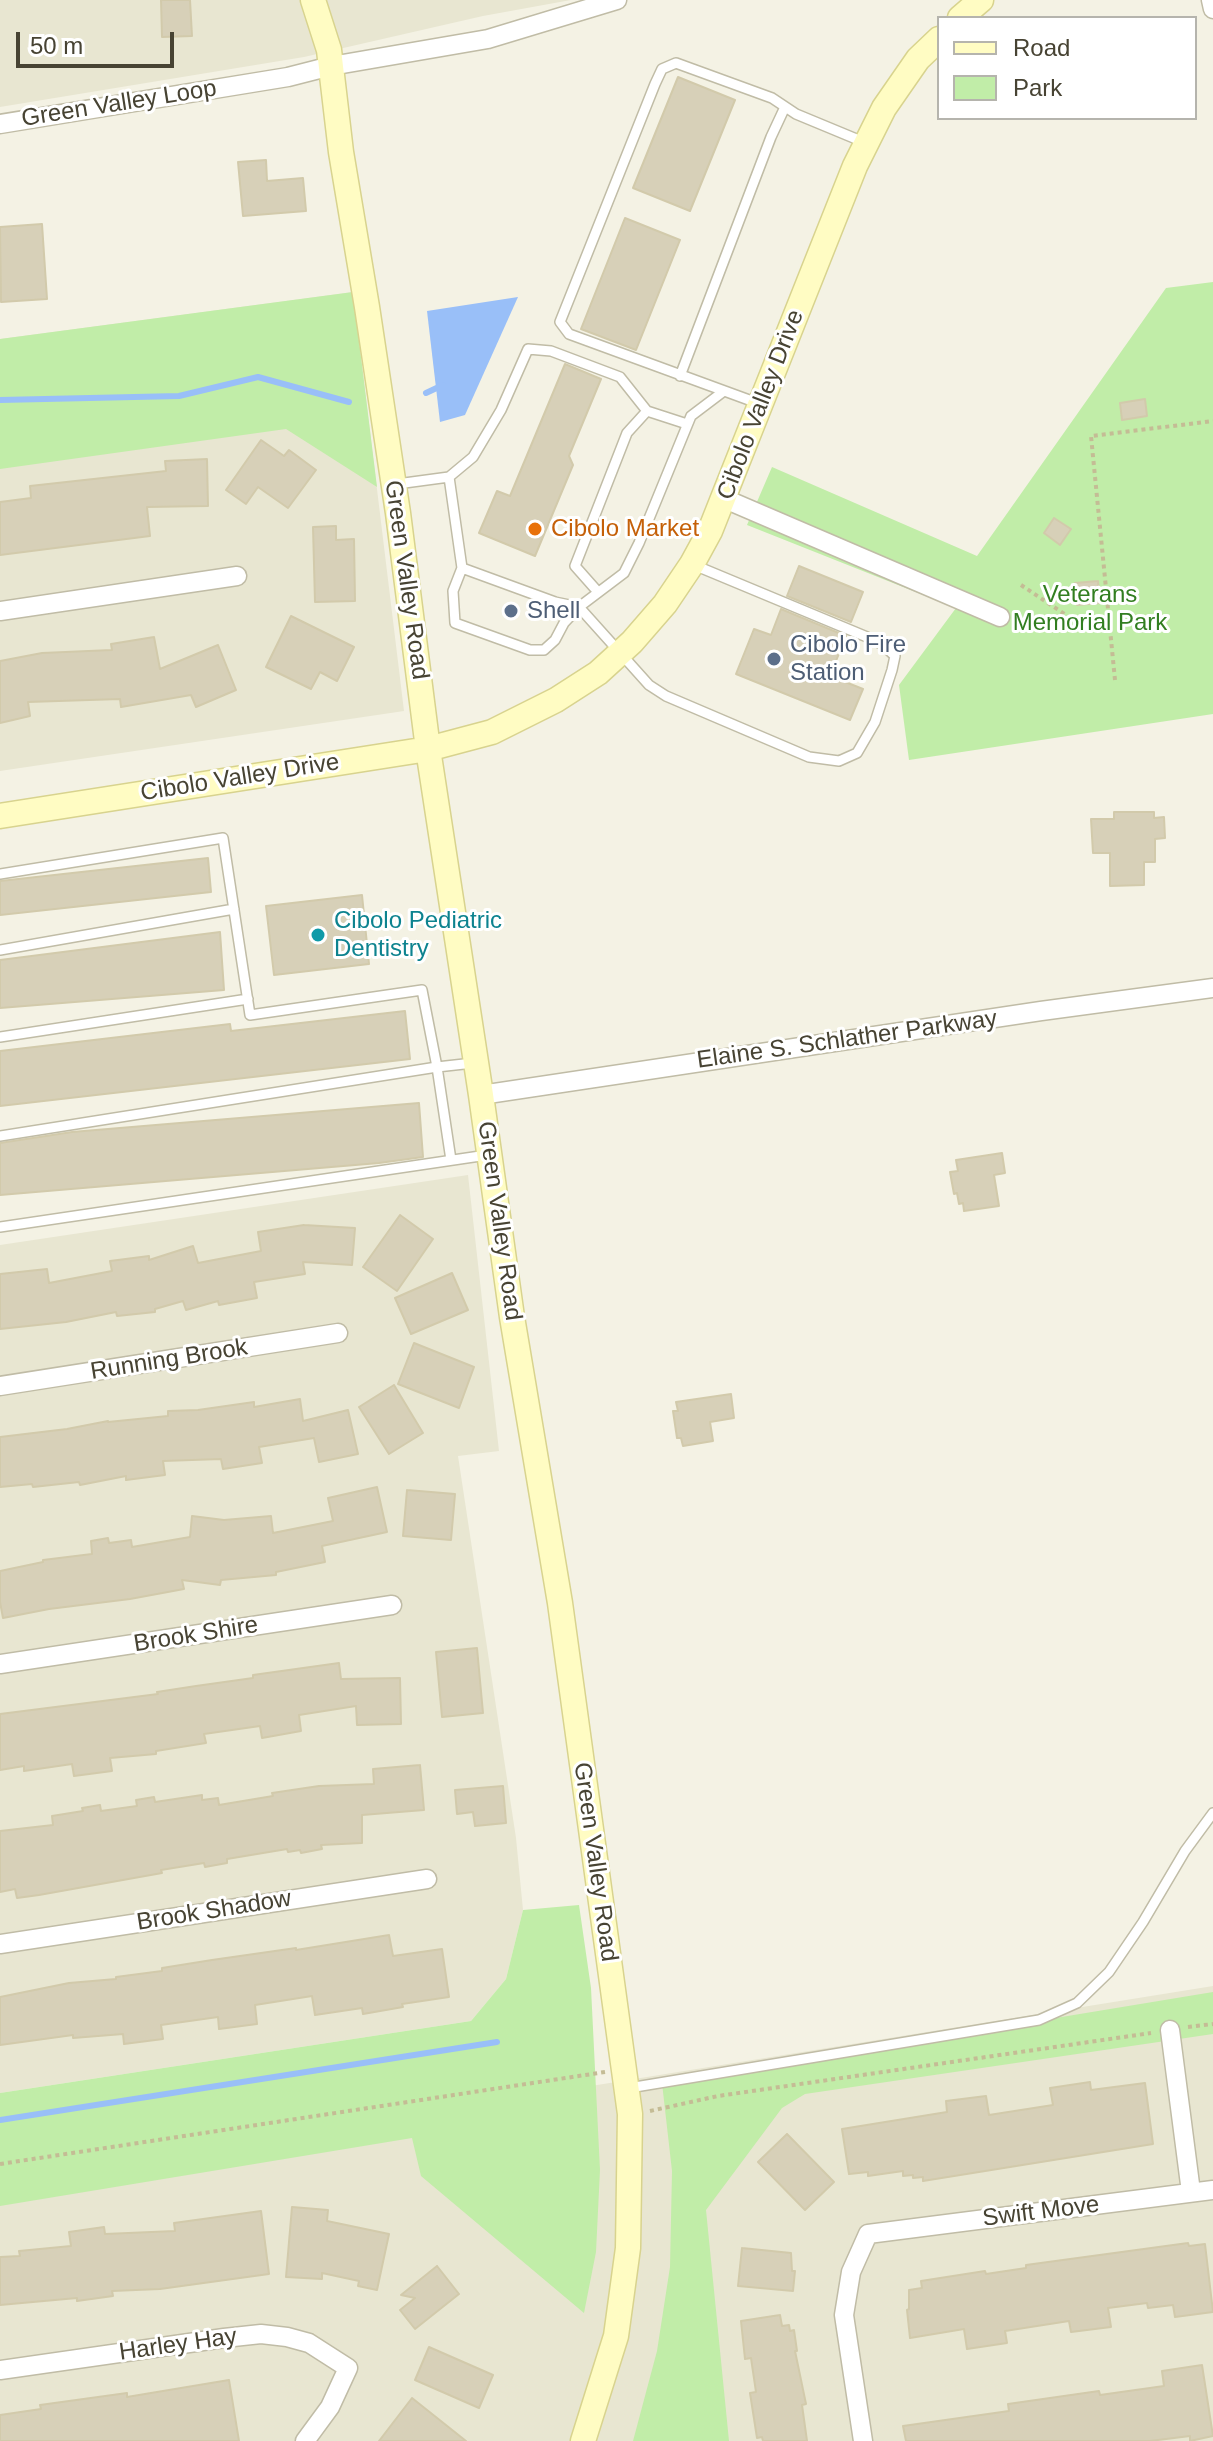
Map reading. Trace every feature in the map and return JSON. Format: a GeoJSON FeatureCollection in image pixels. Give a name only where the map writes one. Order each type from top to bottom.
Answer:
{"type":"FeatureCollection","features":[{"type":"Feature","properties":{"kind":"street","name":"Green Valley Road"},"geometry":{"type":"LineString","coordinates":[[313,0],[329,50],[341,152],[394,484],[428,749],[477,1062],[512,1317],[560,1603],[630,2114],[628,2248],[616,2336],[583,2441]]}},
{"type":"Feature","properties":{"kind":"street","name":"Green Valley Loop"},"geometry":{"type":"LineString","coordinates":[[0,124],[288,77],[331,66],[488,39],[617,0]]}},
{"type":"Feature","properties":{"kind":"street"},"geometry":{"type":"LineString","coordinates":[[1211,0],[1213,9]]}},
{"type":"Feature","properties":{"kind":"street","name":"Cibolo Valley Drive"},"geometry":{"type":"LineString","coordinates":[[0,816],[428,749],[492,732],[556,700],[598,673],[665,604],[692,564],[725,499],[855,166],[884,108],[918,59],[937,41]]}},
{"type":"Feature","properties":{"kind":"street"},"geometry":{"type":"LineString","coordinates":[[725,499],[1000,617]]}},
{"type":"Feature","properties":{"kind":"street"},"geometry":{"type":"LineString","coordinates":[[0,611],[237,576]]}},
{"type":"Feature","properties":{"kind":"street","name":"Elaine S. Schlather Parkway"},"geometry":{"type":"LineString","coordinates":[[481,1095],[1213,988]]}},
{"type":"Feature","properties":{"kind":"street","name":"Running Brook"},"geometry":{"type":"LineString","coordinates":[[0,1386],[338,1333]]}},
{"type":"Feature","properties":{"kind":"street","name":"Brook Shire"},"geometry":{"type":"LineString","coordinates":[[0,1664],[392,1605]]}},
{"type":"Feature","properties":{"kind":"street","name":"Brook Shadow"},"geometry":{"type":"LineString","coordinates":[[0,1944],[427,1879]]}},
{"type":"Feature","properties":{"kind":"street"},"geometry":{"type":"LineString","coordinates":[[1170,2030],[1191,2192]]}},
{"type":"Feature","properties":{"kind":"street","name":"Swift Move"},"geometry":{"type":"LineString","coordinates":[[863,2441],[844,2315],[851,2272],[868,2234],[1213,2190]]}},
{"type":"Feature","properties":{"kind":"street","name":"Harley Hay"},"geometry":{"type":"LineString","coordinates":[[0,2370],[261,2334],[287,2337],[309,2343],[348,2368],[330,2407],[305,2441]]}},
{"type":"Feature","properties":{"kind":"lane"},"geometry":{"type":"LineString","coordinates":[[760,404],[569,334],[560,322],[662,69],[676,63],[772,98],[796,114],[866,143]]}},
{"type":"Feature","properties":{"kind":"lane"},"geometry":{"type":"LineString","coordinates":[[680,376],[785,107]]}},
{"type":"Feature","properties":{"kind":"lane"},"geometry":{"type":"LineString","coordinates":[[394,484],[449,477],[473,457],[501,410],[528,349],[551,351],[620,377],[647,411],[687,424]]}},
{"type":"Feature","properties":{"kind":"lane"},"geometry":{"type":"LineString","coordinates":[[449,477],[462,568],[453,591],[455,623],[530,650],[544,650],[579,607],[624,573],[691,416],[724,391]]}},
{"type":"Feature","properties":{"kind":"lane"},"geometry":{"type":"LineString","coordinates":[[598,592],[575,566],[627,433],[647,411]]}},
{"type":"Feature","properties":{"kind":"lane"},"geometry":{"type":"LineString","coordinates":[[462,568],[555,602],[579,607],[649,685],[666,696],[809,757],[839,761],[857,753],[875,722],[895,656],[867,637],[692,564]]}},
{"type":"Feature","properties":{"kind":"lane"},"geometry":{"type":"LineString","coordinates":[[0,874],[223,838],[250,1015],[422,990],[451,1160]]}},
{"type":"Feature","properties":{"kind":"lane"},"geometry":{"type":"LineString","coordinates":[[0,950],[234,909]]}},
{"type":"Feature","properties":{"kind":"lane"},"geometry":{"type":"LineString","coordinates":[[0,1037],[248,999]]}},
{"type":"Feature","properties":{"kind":"lane"},"geometry":{"type":"LineString","coordinates":[[0,1136],[477,1062]]}},
{"type":"Feature","properties":{"kind":"lane"},"geometry":{"type":"LineString","coordinates":[[0,1227],[490,1154]]}},
{"type":"Feature","properties":{"kind":"lane"},"geometry":{"type":"LineString","coordinates":[[624,2079],[1039,2020],[1077,2003],[1109,1972],[1185,1851],[1213,1813]]}},
{"type":"Feature","properties":{"kind":"path"},"geometry":{"type":"LineString","coordinates":[[1115,680],[1091,436],[1213,421]]}},
{"type":"Feature","properties":{"kind":"path"},"geometry":{"type":"LineString","coordinates":[[1021,585],[1075,621],[1109,620]]}},
{"type":"Feature","properties":{"kind":"path"},"geometry":{"type":"LineString","coordinates":[[630,2114],[668,2109],[718,2096],[1213,2024]]}},
{"type":"Feature","properties":{"kind":"path"},"geometry":{"type":"LineString","coordinates":[[0,2164],[624,2079]]}},
{"type":"Feature","properties":{"kind":"shaded area"},"geometry":{"type":"Polygon","coordinates":[[[0,0],[571,0],[483,16],[304,57],[0,107],[0,0]]]}},
{"type":"Feature","properties":{"kind":"shaded area"},"geometry":{"type":"Polygon","coordinates":[[[353,292],[404,711],[0,771],[0,339],[353,292]]]}},
{"type":"Feature","properties":{"kind":"shaded area"},"geometry":{"type":"Polygon","coordinates":[[[468,1175],[499,1451],[458,1456],[516,1838],[523,1910],[506,1979],[471,2021],[0,2093],[0,1245],[468,1175]]]}},
{"type":"Feature","properties":{"kind":"shaded area"},"geometry":{"type":"Polygon","coordinates":[[[1213,1986],[1213,2441],[0,2441],[0,2181],[1213,1986]]]}},
{"type":"Feature","properties":{"kind":"green space","name":"Veterans Memorial Park"},"geometry":{"type":"Polygon","coordinates":[[[1213,282],[1213,714],[909,760],[899,685],[956,608],[747,525],[772,467],[977,556],[1166,288],[1213,282]]]}},
{"type":"Feature","properties":{"kind":"green space"},"geometry":{"type":"Polygon","coordinates":[[[353,292],[377,487],[286,429],[0,469],[0,339],[353,292]]]}},
{"type":"Feature","properties":{"kind":"green space"},"geometry":{"type":"Polygon","coordinates":[[[579,1905],[591,1988],[600,2170],[596,2252],[584,2313],[421,2176],[412,2138],[0,2206],[0,2093],[471,2021],[506,1979],[523,1910],[579,1905]]]}},
{"type":"Feature","properties":{"kind":"green space"},"geometry":{"type":"Polygon","coordinates":[[[1213,1992],[1213,2034],[805,2094],[782,2108],[706,2210],[729,2441],[633,2441],[657,2351],[670,2267],[672,2171],[662,2083],[1213,1992]]]}},
{"type":"Feature","properties":{"kind":"water"},"geometry":{"type":"Polygon","coordinates":[[[518,297],[465,415],[440,422],[427,311],[518,297]]]}},
{"type":"Feature","properties":{"kind":"building"},"geometry":{"type":"Polygon","coordinates":[[[161,0],[190,0],[192,36],[162,37],[161,0]]]}},
{"type":"Feature","properties":{"kind":"building"},"geometry":{"type":"Polygon","coordinates":[[[678,77],[735,100],[690,211],[633,188],[678,77]]]}},
{"type":"Feature","properties":{"kind":"building"},"geometry":{"type":"Polygon","coordinates":[[[266,160],[267,181],[303,178],[306,211],[243,216],[238,162],[266,160]]]}},
{"type":"Feature","properties":{"kind":"building"},"geometry":{"type":"Polygon","coordinates":[[[625,218],[680,240],[636,350],[581,329],[625,218]]]}},
{"type":"Feature","properties":{"kind":"building"},"geometry":{"type":"Polygon","coordinates":[[[42,224],[47,299],[1,302],[0,227],[42,224]]]}},
{"type":"Feature","properties":{"kind":"building"},"geometry":{"type":"Polygon","coordinates":[[[565,364],[601,379],[569,456],[573,465],[535,556],[479,533],[497,491],[510,496],[565,364]]]}},
{"type":"Feature","properties":{"kind":"building"},"geometry":{"type":"Polygon","coordinates":[[[1145,399],[1147,416],[1122,420],[1120,403],[1145,399]]]}},
{"type":"Feature","properties":{"kind":"building"},"geometry":{"type":"Polygon","coordinates":[[[261,440],[284,456],[289,450],[316,470],[288,508],[258,487],[246,504],[226,490],[261,440]]]}},
{"type":"Feature","properties":{"kind":"building"},"geometry":{"type":"Polygon","coordinates":[[[207,459],[208,506],[147,507],[150,536],[0,555],[0,502],[31,498],[30,486],[166,471],[165,461],[207,459]]]}},
{"type":"Feature","properties":{"kind":"building"},"geometry":{"type":"Polygon","coordinates":[[[1054,518],[1071,529],[1060,545],[1044,533],[1054,518]]]}},
{"type":"Feature","properties":{"kind":"building"},"geometry":{"type":"Polygon","coordinates":[[[336,526],[336,540],[354,539],[355,601],[315,602],[313,527],[336,526]]]}},
{"type":"Feature","properties":{"kind":"building"},"geometry":{"type":"Polygon","coordinates":[[[799,566],[863,592],[851,622],[787,596],[799,566]]]}},
{"type":"Feature","properties":{"kind":"building"},"geometry":{"type":"Polygon","coordinates":[[[1098,581],[1100,603],[1077,605],[1075,583],[1098,581]]]}},
{"type":"Feature","properties":{"kind":"building"},"geometry":{"type":"Polygon","coordinates":[[[781,609],[846,636],[830,676],[863,689],[850,720],[736,674],[754,629],[771,635],[781,609]]]}},
{"type":"Feature","properties":{"kind":"building"},"geometry":{"type":"Polygon","coordinates":[[[291,616],[354,647],[337,681],[320,672],[311,689],[266,667],[291,616]]]}},
{"type":"Feature","properties":{"kind":"building"},"geometry":{"type":"Polygon","coordinates":[[[154,637],[160,669],[218,645],[236,690],[196,707],[191,695],[121,707],[120,699],[28,702],[30,716],[0,723],[0,661],[42,653],[112,650],[111,644],[154,637]]]}},
{"type":"Feature","properties":{"kind":"building"},"geometry":{"type":"Polygon","coordinates":[[[1114,812],[1154,812],[1154,818],[1164,817],[1165,838],[1155,839],[1155,862],[1144,862],[1144,885],[1110,886],[1110,853],[1093,853],[1091,819],[1114,819],[1114,812]]]}},
{"type":"Feature","properties":{"kind":"building"},"geometry":{"type":"Polygon","coordinates":[[[208,858],[211,892],[0,915],[0,881],[208,858]]]}},
{"type":"Feature","properties":{"kind":"building","name":"Cibolo Pediatric Dentistry"},"geometry":{"type":"Polygon","coordinates":[[[362,895],[369,964],[274,975],[266,906],[362,895]]]}},
{"type":"Feature","properties":{"kind":"building"},"geometry":{"type":"Polygon","coordinates":[[[220,932],[224,990],[0,1008],[0,960],[220,932]]]}},
{"type":"Feature","properties":{"kind":"building"},"geometry":{"type":"Polygon","coordinates":[[[405,1011],[410,1059],[0,1106],[0,1051],[230,1024],[231,1031],[405,1011]]]}},
{"type":"Feature","properties":{"kind":"building"},"geometry":{"type":"Polygon","coordinates":[[[419,1103],[423,1157],[0,1195],[0,1143],[72,1132],[419,1103]]]}},
{"type":"Feature","properties":{"kind":"building"},"geometry":{"type":"Polygon","coordinates":[[[1002,1153],[1005,1173],[994,1175],[999,1206],[964,1211],[963,1203],[959,1204],[957,1193],[954,1194],[950,1172],[958,1171],[956,1160],[1002,1153]]]}},
{"type":"Feature","properties":{"kind":"building"},"geometry":{"type":"Polygon","coordinates":[[[400,1215],[433,1239],[397,1291],[363,1267],[400,1215]]]}},
{"type":"Feature","properties":{"kind":"building"},"geometry":{"type":"Polygon","coordinates":[[[304,1225],[355,1228],[352,1265],[303,1262],[305,1274],[254,1282],[257,1298],[219,1305],[218,1301],[186,1310],[183,1301],[155,1309],[155,1312],[117,1316],[116,1312],[66,1322],[0,1329],[0,1274],[47,1269],[49,1283],[112,1271],[110,1261],[149,1256],[149,1260],[193,1246],[198,1263],[261,1251],[258,1232],[304,1225]]]}},
{"type":"Feature","properties":{"kind":"building"},"geometry":{"type":"Polygon","coordinates":[[[452,1273],[468,1310],[411,1334],[395,1298],[452,1273]]]}},
{"type":"Feature","properties":{"kind":"building"},"geometry":{"type":"Polygon","coordinates":[[[414,1343],[474,1367],[459,1408],[398,1384],[414,1343]]]}},
{"type":"Feature","properties":{"kind":"building"},"geometry":{"type":"Polygon","coordinates":[[[394,1385],[423,1433],[389,1454],[359,1407],[394,1385]]]}},
{"type":"Feature","properties":{"kind":"building"},"geometry":{"type":"Polygon","coordinates":[[[731,1394],[734,1418],[710,1422],[713,1441],[683,1446],[681,1438],[677,1438],[673,1411],[678,1411],[676,1402],[731,1394]]]}},
{"type":"Feature","properties":{"kind":"building"},"geometry":{"type":"Polygon","coordinates":[[[300,1399],[303,1421],[348,1410],[358,1454],[319,1462],[314,1438],[259,1447],[262,1463],[223,1469],[221,1459],[163,1461],[165,1475],[126,1480],[126,1476],[80,1485],[79,1482],[0,1487],[0,1437],[108,1421],[168,1416],[168,1411],[254,1402],[254,1407],[300,1399]]]}},
{"type":"Feature","properties":{"kind":"building"},"geometry":{"type":"Polygon","coordinates":[[[377,1487],[387,1532],[322,1546],[325,1562],[276,1572],[276,1575],[221,1580],[220,1585],[182,1580],[184,1589],[3,1618],[0,1571],[43,1560],[92,1554],[91,1541],[108,1538],[109,1543],[131,1540],[132,1547],[190,1537],[192,1516],[224,1520],[271,1516],[273,1533],[333,1521],[328,1498],[377,1487]]]}},
{"type":"Feature","properties":{"kind":"building"},"geometry":{"type":"Polygon","coordinates":[[[407,1490],[455,1494],[451,1540],[403,1536],[407,1490]]]}},
{"type":"Feature","properties":{"kind":"building"},"geometry":{"type":"Polygon","coordinates":[[[477,1648],[483,1713],[442,1717],[436,1652],[477,1648]]]}},
{"type":"Feature","properties":{"kind":"building"},"geometry":{"type":"Polygon","coordinates":[[[339,1663],[341,1679],[400,1678],[401,1724],[357,1725],[356,1706],[299,1715],[301,1731],[262,1738],[260,1726],[204,1734],[206,1743],[156,1751],[156,1754],[110,1758],[112,1771],[74,1776],[72,1764],[24,1771],[24,1766],[0,1770],[0,1714],[158,1694],[253,1678],[253,1675],[339,1663]]]}},
{"type":"Feature","properties":{"kind":"building"},"geometry":{"type":"Polygon","coordinates":[[[420,1765],[424,1810],[362,1815],[362,1843],[321,1845],[322,1849],[301,1853],[300,1850],[288,1852],[287,1849],[227,1859],[227,1863],[205,1867],[204,1863],[161,1870],[162,1873],[17,1898],[15,1889],[0,1892],[0,1831],[53,1825],[52,1816],[100,1805],[101,1811],[137,1806],[136,1800],[154,1797],[155,1802],[202,1795],[202,1800],[218,1798],[219,1805],[319,1786],[374,1784],[373,1769],[420,1765]]]}},
{"type":"Feature","properties":{"kind":"building"},"geometry":{"type":"Polygon","coordinates":[[[503,1786],[506,1823],[475,1826],[473,1812],[457,1814],[455,1790],[503,1786]]]}},
{"type":"Feature","properties":{"kind":"building"},"geometry":{"type":"Polygon","coordinates":[[[389,1935],[393,1956],[442,1949],[449,1997],[363,2014],[362,2008],[315,2015],[312,1996],[255,2005],[257,2024],[219,2029],[218,2017],[161,2025],[163,2039],[124,2044],[123,2034],[73,2038],[73,2035],[0,2045],[0,1997],[212,1960],[389,1935]]]}},
{"type":"Feature","properties":{"kind":"building"},"geometry":{"type":"Polygon","coordinates":[[[1090,2082],[1091,2090],[1145,2083],[1153,2144],[923,2181],[923,2177],[903,2176],[903,2171],[868,2176],[868,2172],[849,2174],[842,2129],[947,2112],[946,2101],[986,2096],[989,2115],[1053,2105],[1050,2088],[1090,2082]]]}},
{"type":"Feature","properties":{"kind":"building"},"geometry":{"type":"Polygon","coordinates":[[[787,2134],[834,2182],[805,2210],[758,2162],[787,2134]]]}},
{"type":"Feature","properties":{"kind":"building"},"geometry":{"type":"Polygon","coordinates":[[[292,2207],[328,2210],[327,2221],[389,2234],[377,2290],[358,2286],[359,2281],[322,2273],[322,2279],[286,2277],[292,2207]]]}},
{"type":"Feature","properties":{"kind":"building"},"geometry":{"type":"Polygon","coordinates":[[[261,2211],[269,2274],[160,2289],[112,2291],[113,2296],[77,2301],[77,2298],[0,2305],[0,2257],[20,2256],[19,2251],[71,2246],[69,2232],[104,2227],[105,2234],[175,2231],[174,2223],[261,2211]]]}},
{"type":"Feature","properties":{"kind":"building"},"geometry":{"type":"Polygon","coordinates":[[[1188,2243],[1189,2246],[1205,2244],[1213,2312],[1175,2317],[1173,2305],[1148,2308],[1147,2303],[1108,2308],[1111,2327],[1071,2332],[1069,2321],[1005,2331],[1007,2343],[967,2349],[964,2329],[910,2338],[907,2310],[909,2290],[922,2288],[921,2281],[1188,2243]]]}},
{"type":"Feature","properties":{"kind":"building"},"geometry":{"type":"Polygon","coordinates":[[[742,2248],[791,2253],[792,2271],[795,2271],[793,2291],[738,2286],[742,2248]]]}},
{"type":"Feature","properties":{"kind":"building"},"geometry":{"type":"Polygon","coordinates":[[[437,2266],[459,2294],[415,2329],[400,2310],[415,2298],[401,2295],[437,2266]]]}},
{"type":"Feature","properties":{"kind":"building"},"geometry":{"type":"Polygon","coordinates":[[[780,2315],[782,2326],[789,2325],[790,2331],[794,2330],[806,2404],[802,2405],[807,2441],[763,2441],[762,2437],[757,2438],[750,2393],[756,2392],[751,2358],[745,2359],[741,2321],[780,2315]]]}},
{"type":"Feature","properties":{"kind":"building"},"geometry":{"type":"Polygon","coordinates":[[[429,2347],[493,2375],[479,2408],[415,2380],[429,2347]]]}},
{"type":"Feature","properties":{"kind":"building"},"geometry":{"type":"Polygon","coordinates":[[[1202,2365],[1213,2436],[1190,2441],[1190,2436],[1150,2441],[906,2441],[903,2426],[1009,2411],[1008,2404],[1099,2391],[1100,2395],[1164,2386],[1162,2371],[1202,2365]]]}},
{"type":"Feature","properties":{"kind":"building"},"geometry":{"type":"Polygon","coordinates":[[[229,2380],[239,2441],[0,2441],[0,2415],[41,2409],[40,2405],[127,2393],[127,2397],[229,2380]]]}},
{"type":"Feature","properties":{"kind":"building"},"geometry":{"type":"Polygon","coordinates":[[[412,2398],[466,2441],[379,2441],[412,2398]]]}},
{"type":"Feature","properties":{"kind":"waterway"},"geometry":{"type":"LineString","coordinates":[[0,400],[179,396],[258,377],[349,402]]}},
{"type":"Feature","properties":{"kind":"waterway"},"geometry":{"type":"LineString","coordinates":[[426,393],[443,385]]}},
{"type":"Feature","properties":{"kind":"waterway"},"geometry":{"type":"LineString","coordinates":[[0,2120],[497,2042]]}},
{"type":"Feature","properties":{"kind":"place","name":"Cibolo Market"},"geometry":{"type":"Point","coordinates":[535,529]}},
{"type":"Feature","properties":{"kind":"place","name":"Shell"},"geometry":{"type":"Point","coordinates":[511,611]}},
{"type":"Feature","properties":{"kind":"place","name":"Cibolo Fire Station"},"geometry":{"type":"Point","coordinates":[774,659]}},
{"type":"Feature","properties":{"kind":"place","name":"Cibolo Pediatric Dentistry"},"geometry":{"type":"Point","coordinates":[318,935]}}]}
